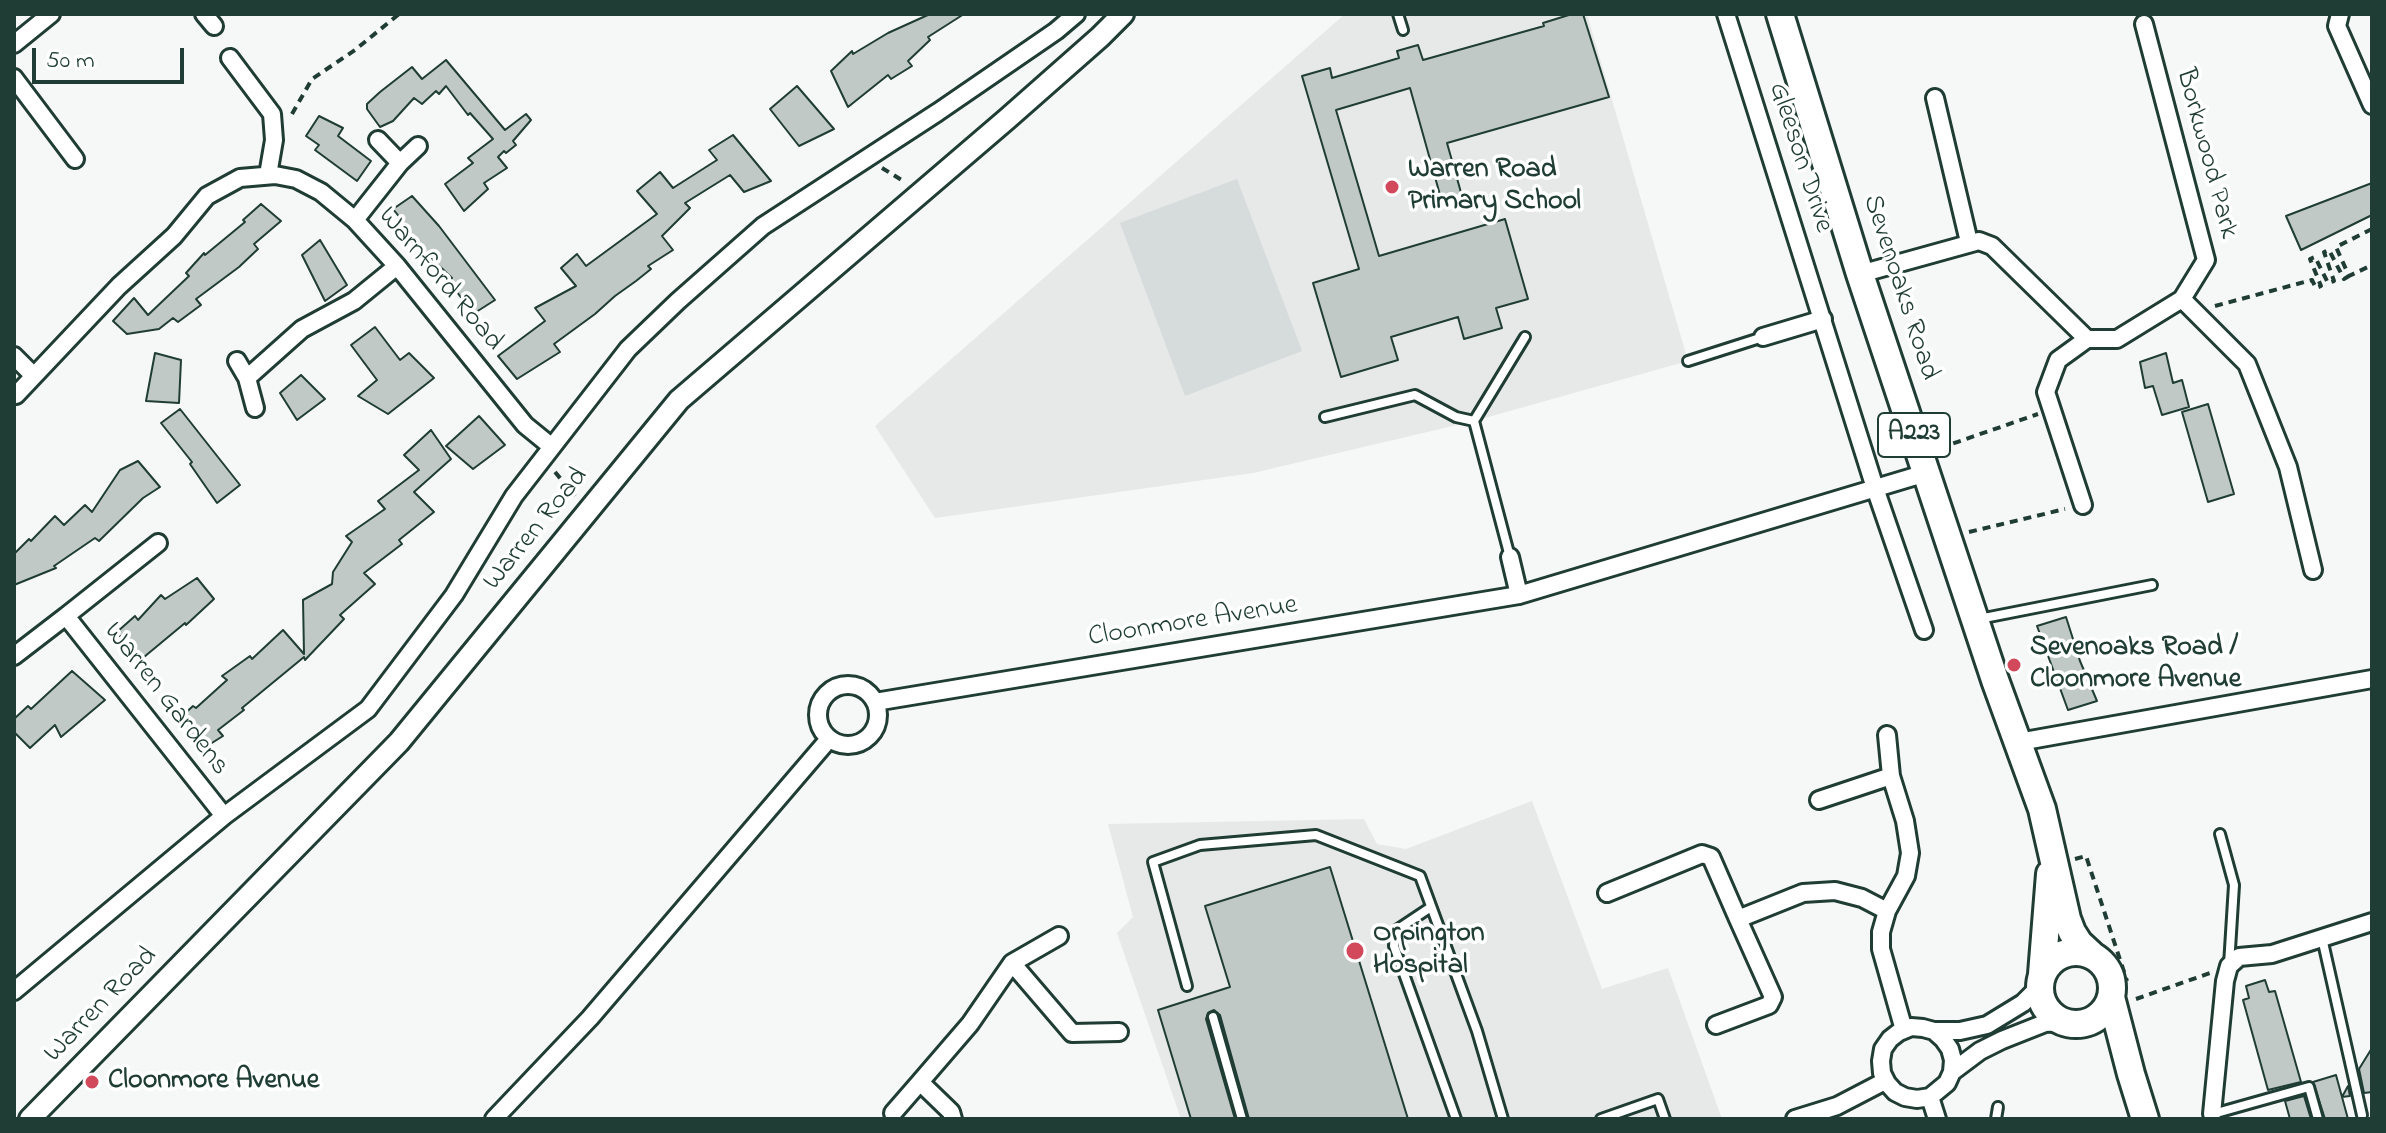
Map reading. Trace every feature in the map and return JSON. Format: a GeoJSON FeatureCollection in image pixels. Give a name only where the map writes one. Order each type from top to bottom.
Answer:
{"type":"FeatureCollection","features":[{"type":"Feature","properties":{"kind":"main road","name":"Sevenoaks Road"},"geometry":{"type":"LineString","coordinates":[[1780,14],[1860,274],[1974,620],[2042,809],[2072,932],[2093,956]]}},
{"type":"Feature","properties":{"kind":"main road","name":"Sevenoaks Road"},"geometry":{"type":"LineString","coordinates":[[2041,980],[2053,854]]}},
{"type":"Feature","properties":{"kind":"main road"},"geometry":{"type":"LineString","coordinates":[[2041,980],[2049,964],[2058,956],[2069,952],[2093,956]]}},
{"type":"Feature","properties":{"kind":"main road","name":"A223"},"geometry":{"type":"LineString","coordinates":[[2093,956],[2109,973],[2112,985],[2122,998],[2131,1074],[2145,1119]]}},
{"type":"Feature","properties":{"kind":"main road","name":"A223"},"geometry":{"type":"LineString","coordinates":[[2041,980],[2041,997],[2054,1017],[2087,1027],[2103,1039],[2131,1074]]}},
{"type":"Feature","properties":{"kind":"main road"},"geometry":{"type":"LineString","coordinates":[[2070,1023],[2087,1022],[2122,998]]}},
{"type":"Feature","properties":{"kind":"street"},"geometry":{"type":"LineString","coordinates":[[14,44],[51,14]]}},
{"type":"Feature","properties":{"kind":"street","name":"Warren Road"},"geometry":{"type":"LineString","coordinates":[[14,991],[224,816],[368,709],[454,595],[514,496],[547,452],[628,349],[678,301],[763,226],[951,103],[1076,14]]}},
{"type":"Feature","properties":{"kind":"street","name":"Warren Road"},"geometry":{"type":"LineString","coordinates":[[30,1119],[399,742],[679,400],[923,192],[1123,14]]}},
{"type":"Feature","properties":{"kind":"street","name":"Gleeson Drive"},"geometry":{"type":"LineString","coordinates":[[1726,14],[1875,488],[1924,630]]}},
{"type":"Feature","properties":{"kind":"street"},"geometry":{"type":"LineString","coordinates":[[2340,14],[2337,26],[2372,105]]}},
{"type":"Feature","properties":{"kind":"street","name":"Borkwood Park"},"geometry":{"type":"LineString","coordinates":[[2087,339],[2117,339],[2182,299],[2206,260],[2144,24]]}},
{"type":"Feature","properties":{"kind":"street"},"geometry":{"type":"LineString","coordinates":[[230,58],[272,114],[274,140],[268,175]]}},
{"type":"Feature","properties":{"kind":"street"},"geometry":{"type":"LineString","coordinates":[[14,78],[75,159]]}},
{"type":"Feature","properties":{"kind":"street"},"geometry":{"type":"LineString","coordinates":[[1935,98],[1969,242]]}},
{"type":"Feature","properties":{"kind":"street"},"geometry":{"type":"LineString","coordinates":[[378,140],[400,163]]}},
{"type":"Feature","properties":{"kind":"street"},"geometry":{"type":"LineString","coordinates":[[355,220],[400,163],[418,146]]}},
{"type":"Feature","properties":{"kind":"street","name":"Warnford Road"},"geometry":{"type":"LineString","coordinates":[[16,395],[119,286],[174,236],[207,196],[240,178],[268,175],[296,179],[321,192],[355,220],[397,266],[547,452]]}},
{"type":"Feature","properties":{"kind":"street"},"geometry":{"type":"LineString","coordinates":[[1860,274],[1979,241],[1992,246],[2087,339],[2058,360],[2046,392],[2083,505]]}},
{"type":"Feature","properties":{"kind":"street"},"geometry":{"type":"LineString","coordinates":[[247,378],[302,329],[354,301],[397,266]]}},
{"type":"Feature","properties":{"kind":"street"},"geometry":{"type":"LineString","coordinates":[[2182,299],[2247,364],[2288,467],[2313,570]]}},
{"type":"Feature","properties":{"kind":"street"},"geometry":{"type":"LineString","coordinates":[[1763,337],[1823,319]]}},
{"type":"Feature","properties":{"kind":"street"},"geometry":{"type":"LineString","coordinates":[[14,356],[34,376]]}},
{"type":"Feature","properties":{"kind":"street"},"geometry":{"type":"LineString","coordinates":[[237,361],[247,378],[255,408]]}},
{"type":"Feature","properties":{"kind":"street","name":"Cloonmore Avenue"},"geometry":{"type":"LineString","coordinates":[[875,702],[1519,595],[1875,488],[1923,464]]}},
{"type":"Feature","properties":{"kind":"street","name":"Warren Gardens"},"geometry":{"type":"LineString","coordinates":[[14,656],[158,543]]}},
{"type":"Feature","properties":{"kind":"street"},"geometry":{"type":"LineString","coordinates":[[1510,557],[1519,595]]}},
{"type":"Feature","properties":{"kind":"street","name":"Warren Gardens"},"geometry":{"type":"LineString","coordinates":[[66,616],[224,816]]}},
{"type":"Feature","properties":{"kind":"street"},"geometry":{"type":"LineString","coordinates":[[2019,744],[2372,679]]}},
{"type":"Feature","properties":{"kind":"street"},"geometry":{"type":"LineString","coordinates":[[852,686],[869,694],[878,712],[877,722],[867,739],[848,745],[829,739],[823,732],[818,713],[820,704],[833,689],[852,686]]}},
{"type":"Feature","properties":{"kind":"street"},"geometry":{"type":"LineString","coordinates":[[1887,735],[1891,776],[1905,821],[1910,853],[1906,876],[1887,911],[1881,932],[1881,949],[1904,1030]]}},
{"type":"Feature","properties":{"kind":"street"},"geometry":{"type":"LineString","coordinates":[[494,1119],[590,1018],[829,739]]}},
{"type":"Feature","properties":{"kind":"street"},"geometry":{"type":"LineString","coordinates":[[1819,800],[1891,776]]}},
{"type":"Feature","properties":{"kind":"street"},"geometry":{"type":"LineString","coordinates":[[1607,893],[1702,854],[1711,857],[1773,997],[1769,1005],[1716,1025]]}},
{"type":"Feature","properties":{"kind":"street"},"geometry":{"type":"LineString","coordinates":[[1738,919],[1787,898],[1820,891],[1849,893],[1887,911]]}},
{"type":"Feature","properties":{"kind":"street"},"geometry":{"type":"LineString","coordinates":[[2212,1114],[2227,973],[2239,957],[2272,954],[2372,922]]}},
{"type":"Feature","properties":{"kind":"street"},"geometry":{"type":"LineString","coordinates":[[893,1113],[970,1024],[1012,963],[1059,936]]}},
{"type":"Feature","properties":{"kind":"street"},"geometry":{"type":"LineString","coordinates":[[1012,963],[1072,1033],[1119,1032]]}},
{"type":"Feature","properties":{"kind":"street"},"geometry":{"type":"LineString","coordinates":[[1934,1031],[1950,1049],[1953,1060],[1947,1083],[1930,1097],[1917,1099],[1895,1092],[1885,1081],[1881,1061],[1883,1049],[1890,1039],[1911,1027],[1934,1031],[1987,1025],[2023,1003],[2041,980]]}},
{"type":"Feature","properties":{"kind":"street"},"geometry":{"type":"LineString","coordinates":[[1952,1072],[1980,1051],[2002,1040],[2045,1023],[2070,1023]]}},
{"type":"Feature","properties":{"kind":"street"},"geometry":{"type":"LineString","coordinates":[[1795,1119],[1837,1106],[1885,1081]]}},
{"type":"Feature","properties":{"kind":"street"},"geometry":{"type":"LineString","coordinates":[[920,1082],[951,1112],[953,1119]]}},
{"type":"Feature","properties":{"kind":"street"},"geometry":{"type":"LineString","coordinates":[[1930,1097],[1937,1119]]}},
{"type":"Feature","properties":{"kind":"lane"},"geometry":{"type":"LineString","coordinates":[[1398,14],[1403,30]]}},
{"type":"Feature","properties":{"kind":"lane"},"geometry":{"type":"LineString","coordinates":[[1510,557],[1474,421],[1525,337]]}},
{"type":"Feature","properties":{"kind":"lane"},"geometry":{"type":"LineString","coordinates":[[1688,361],[1763,337]]}},
{"type":"Feature","properties":{"kind":"lane"},"geometry":{"type":"LineString","coordinates":[[1325,417],[1415,395],[1456,417],[1474,421]]}},
{"type":"Feature","properties":{"kind":"lane"},"geometry":{"type":"LineString","coordinates":[[1974,620],[2152,585]]}},
{"type":"Feature","properties":{"kind":"lane"},"geometry":{"type":"LineString","coordinates":[[2220,834],[2234,885],[2227,973]]}},
{"type":"Feature","properties":{"kind":"lane"},"geometry":{"type":"LineString","coordinates":[[1187,986],[1153,862],[1200,845],[1316,835],[1420,876],[1477,1031],[1503,1119]]}},
{"type":"Feature","properties":{"kind":"lane"},"geometry":{"type":"LineString","coordinates":[[1431,907],[1395,931],[1394,946],[1456,1119]]}},
{"type":"Feature","properties":{"kind":"lane"},"geometry":{"type":"LineString","coordinates":[[2322,938],[2362,1115]]}},
{"type":"Feature","properties":{"kind":"lane"},"geometry":{"type":"LineString","coordinates":[[1213,1017],[1242,1119]]}},
{"type":"Feature","properties":{"kind":"lane"},"geometry":{"type":"LineString","coordinates":[[2212,1114],[2309,1087],[2318,1119]]}},
{"type":"Feature","properties":{"kind":"lane"},"geometry":{"type":"LineString","coordinates":[[1601,1119],[1658,1099],[1665,1119]]}},
{"type":"Feature","properties":{"kind":"lane"},"geometry":{"type":"LineString","coordinates":[[1996,1119],[1998,1107]]}},
{"type":"Feature","properties":{"kind":"path"},"geometry":{"type":"LineString","coordinates":[[289,122],[293,109],[312,79],[355,50],[399,14]]}},
{"type":"Feature","properties":{"kind":"path"},"geometry":{"type":"LineString","coordinates":[[866,159],[923,192]]}},
{"type":"Feature","properties":{"kind":"path"},"geometry":{"type":"LineString","coordinates":[[2194,312],[2312,280],[2316,288],[2321,286],[2310,259],[2315,257],[2328,283],[2334,281],[2324,252],[2372,229]]}},
{"type":"Feature","properties":{"kind":"path"},"geometry":{"type":"LineString","coordinates":[[2336,247],[2349,276]]}},
{"type":"Feature","properties":{"kind":"path"},"geometry":{"type":"LineString","coordinates":[[2329,250],[2344,279],[2372,265]]}},
{"type":"Feature","properties":{"kind":"path"},"geometry":{"type":"LineString","coordinates":[[1923,464],[2051,409]]}},
{"type":"Feature","properties":{"kind":"path"},"geometry":{"type":"LineString","coordinates":[[547,452],[588,512]]}},
{"type":"Feature","properties":{"kind":"path"},"geometry":{"type":"LineString","coordinates":[[1947,537],[2083,505]]}},
{"type":"Feature","properties":{"kind":"path"},"geometry":{"type":"LineString","coordinates":[[2122,998],[2227,973]]}},
{"type":"Feature","properties":{"kind":"shaded area","name":"Warren Road Primary School"},"geometry":{"type":"Polygon","coordinates":[[[1345,14],[1587,14],[1688,361],[1474,421],[1253,473],[935,518],[875,426],[1345,14]]]}},
{"type":"Feature","properties":{"kind":"shaded area"},"geometry":{"type":"Polygon","coordinates":[[[1237,179],[1302,351],[1185,396],[1120,223],[1237,179]]]}},
{"type":"Feature","properties":{"kind":"shaded area","name":"Orpington Hospital"},"geometry":{"type":"Polygon","coordinates":[[[1532,801],[1602,989],[1668,968],[1722,1119],[1181,1119],[1117,933],[1133,917],[1108,824],[1364,819],[1377,844],[1406,849],[1532,801]]]}},
{"type":"Feature","properties":{"kind":"building"},"geometry":{"type":"Polygon","coordinates":[[[930,14],[964,14],[928,37],[930,40],[908,61],[912,66],[891,79],[888,75],[848,107],[831,71],[852,51],[853,54],[888,33],[930,14]]]}},
{"type":"Feature","properties":{"kind":"building"},"geometry":{"type":"Polygon","coordinates":[[[1572,14],[1583,14],[1609,97],[1447,143],[1462,196],[1442,202],[1410,88],[1336,110],[1379,256],[1505,219],[1528,299],[1496,308],[1502,328],[1464,339],[1458,317],[1391,337],[1398,360],[1341,377],[1313,283],[1359,269],[1302,76],[1330,68],[1332,78],[1399,58],[1397,51],[1418,45],[1423,60],[1544,26],[1543,23],[1572,14]]]}},
{"type":"Feature","properties":{"kind":"building"},"geometry":{"type":"Polygon","coordinates":[[[446,60],[505,130],[526,114],[531,120],[513,141],[516,145],[498,157],[507,168],[484,183],[488,189],[464,211],[445,184],[473,163],[468,158],[493,139],[470,113],[468,115],[446,86],[422,104],[414,98],[393,121],[380,127],[367,109],[367,104],[412,67],[422,79],[446,60]]]}},
{"type":"Feature","properties":{"kind":"building"},"geometry":{"type":"Polygon","coordinates":[[[797,86],[834,129],[799,146],[770,109],[797,86]]]}},
{"type":"Feature","properties":{"kind":"building"},"geometry":{"type":"Polygon","coordinates":[[[319,116],[343,128],[338,136],[371,161],[357,181],[315,150],[319,145],[306,136],[319,116]]]}},
{"type":"Feature","properties":{"kind":"building"},"geometry":{"type":"Polygon","coordinates":[[[733,135],[771,181],[744,192],[730,175],[685,203],[690,208],[662,236],[673,250],[648,266],[651,269],[554,344],[560,352],[517,379],[498,356],[545,321],[535,308],[576,286],[561,268],[577,254],[586,266],[657,214],[637,191],[660,172],[673,188],[717,160],[709,150],[733,135]]]}},
{"type":"Feature","properties":{"kind":"building"},"geometry":{"type":"Polygon","coordinates":[[[2372,183],[2372,215],[2301,250],[2286,216],[2372,183]]]}},
{"type":"Feature","properties":{"kind":"building"},"geometry":{"type":"Polygon","coordinates":[[[412,196],[495,300],[473,314],[449,281],[452,278],[410,238],[392,227],[401,219],[393,209],[412,196]]]}},
{"type":"Feature","properties":{"kind":"building"},"geometry":{"type":"Polygon","coordinates":[[[261,204],[281,221],[254,244],[258,249],[239,267],[196,299],[201,305],[178,322],[173,318],[159,329],[127,334],[113,321],[134,298],[148,315],[189,276],[186,273],[204,253],[245,222],[243,220],[261,204]]]}},
{"type":"Feature","properties":{"kind":"building"},"geometry":{"type":"Polygon","coordinates":[[[320,240],[347,285],[325,301],[302,255],[320,240]]]}},
{"type":"Feature","properties":{"kind":"building"},"geometry":{"type":"Polygon","coordinates":[[[375,327],[400,360],[409,353],[434,378],[388,414],[358,396],[377,380],[351,345],[375,327]]]}},
{"type":"Feature","properties":{"kind":"building"},"geometry":{"type":"Polygon","coordinates":[[[155,353],[181,360],[179,403],[146,401],[155,353]]]}},
{"type":"Feature","properties":{"kind":"building"},"geometry":{"type":"Polygon","coordinates":[[[2166,353],[2173,383],[2182,380],[2189,407],[2162,415],[2153,386],[2145,388],[2140,362],[2166,353]]]}},
{"type":"Feature","properties":{"kind":"building"},"geometry":{"type":"Polygon","coordinates":[[[301,375],[325,399],[297,420],[280,393],[301,375]]]}},
{"type":"Feature","properties":{"kind":"building"},"geometry":{"type":"Polygon","coordinates":[[[2208,404],[2234,494],[2208,502],[2182,412],[2208,404]]]}},
{"type":"Feature","properties":{"kind":"building"},"geometry":{"type":"Polygon","coordinates":[[[180,409],[240,485],[217,503],[190,464],[192,462],[161,423],[180,409]]]}},
{"type":"Feature","properties":{"kind":"building"},"geometry":{"type":"Polygon","coordinates":[[[479,416],[505,445],[473,469],[446,446],[479,416]]]}},
{"type":"Feature","properties":{"kind":"building"},"geometry":{"type":"Polygon","coordinates":[[[431,430],[451,459],[414,492],[434,512],[399,540],[402,544],[364,573],[375,584],[340,615],[344,619],[305,660],[304,657],[242,708],[244,710],[218,730],[223,736],[199,751],[179,719],[227,680],[222,676],[250,656],[252,659],[283,630],[304,654],[303,600],[332,584],[333,572],[352,542],[346,536],[385,509],[378,501],[419,470],[404,455],[431,430]]]}},
{"type":"Feature","properties":{"kind":"building"},"geometry":{"type":"Polygon","coordinates":[[[138,461],[160,487],[143,498],[99,541],[95,538],[54,566],[56,568],[14,585],[14,554],[29,539],[31,541],[55,516],[64,525],[85,505],[92,512],[120,470],[138,461]]]}},
{"type":"Feature","properties":{"kind":"building"},"geometry":{"type":"Polygon","coordinates":[[[197,578],[214,599],[138,662],[117,632],[135,616],[138,620],[161,595],[165,599],[197,578]]]}},
{"type":"Feature","properties":{"kind":"building"},"geometry":{"type":"Polygon","coordinates":[[[2066,617],[2097,701],[2068,710],[2037,626],[2066,617]]]}},
{"type":"Feature","properties":{"kind":"building"},"geometry":{"type":"Polygon","coordinates":[[[72,671],[105,700],[61,737],[55,725],[30,748],[14,732],[14,719],[28,706],[31,709],[72,671]]]}},
{"type":"Feature","properties":{"kind":"building"},"geometry":{"type":"Polygon","coordinates":[[[1330,867],[1408,1119],[1249,1119],[1220,1015],[1214,1010],[1208,1013],[1206,1019],[1235,1119],[1191,1119],[1158,1010],[1230,987],[1205,906],[1330,867]]]}},
{"type":"Feature","properties":{"kind":"building"},"geometry":{"type":"Polygon","coordinates":[[[2265,980],[2269,992],[2275,991],[2301,1082],[2268,1090],[2243,1000],[2249,998],[2246,986],[2265,980]]]}},
{"type":"Feature","properties":{"kind":"building"},"geometry":{"type":"Polygon","coordinates":[[[2372,1048],[2372,1092],[2364,1093],[2359,1069],[2372,1048]]]}},
{"type":"Feature","properties":{"kind":"building"},"geometry":{"type":"Polygon","coordinates":[[[2336,1075],[2348,1119],[2325,1119],[2313,1082],[2336,1075]]]}},
{"type":"Feature","properties":{"kind":"building"},"geometry":{"type":"Polygon","coordinates":[[[2348,1086],[2350,1096],[2342,1097],[2348,1086]]]}},
{"type":"Feature","properties":{"kind":"building"},"geometry":{"type":"Polygon","coordinates":[[[2304,1096],[2311,1119],[2290,1119],[2285,1101],[2304,1096]]]}},
{"type":"Feature","properties":{"kind":"place","name":"Warren Road Primary School"},"geometry":{"type":"Point","coordinates":[1392,187]}},
{"type":"Feature","properties":{"kind":"place","name":"Sevenoaks Road / Cloonmore Avenue"},"geometry":{"type":"Point","coordinates":[2014,665]}},
{"type":"Feature","properties":{"kind":"place","name":"Orpington Hospital"},"geometry":{"type":"Point","coordinates":[1355,951]}},
{"type":"Feature","properties":{"kind":"place","name":"Cloonmore Avenue"},"geometry":{"type":"Point","coordinates":[92,1082]}}]}
